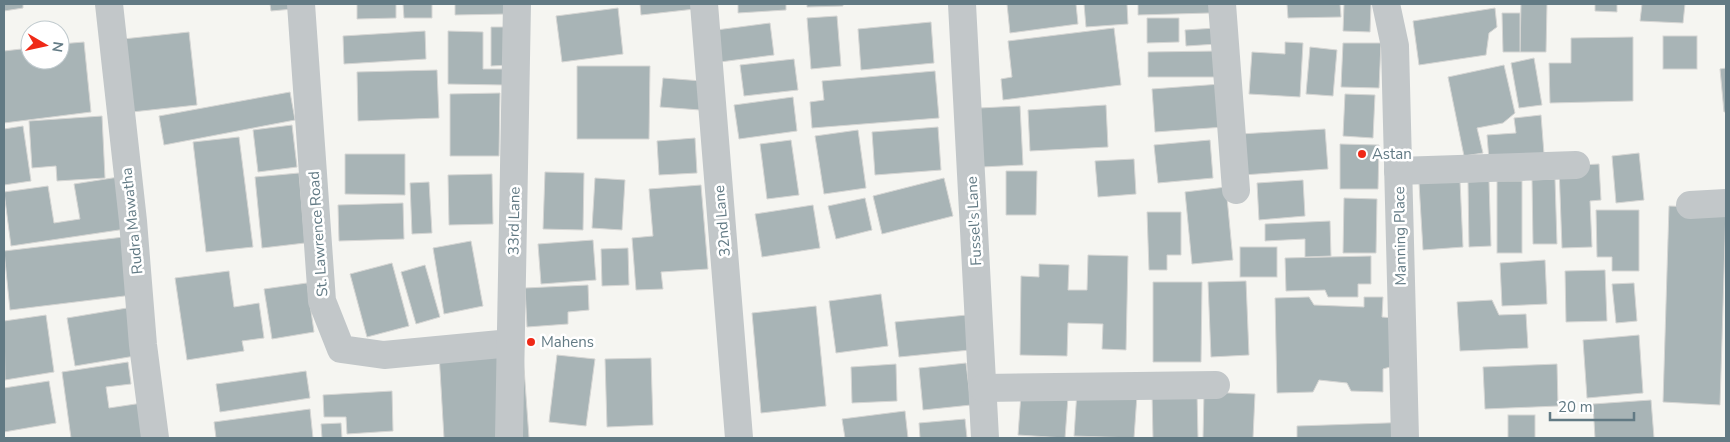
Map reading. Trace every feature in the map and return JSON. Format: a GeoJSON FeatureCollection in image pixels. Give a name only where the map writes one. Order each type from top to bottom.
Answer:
{"type":"FeatureCollection","features":[{"type":"Feature","properties":{"kind":"street","name":"Rudra Mawatha"},"geometry":{"type":"LineString","coordinates":[[109,4],[154,438]]}},
{"type":"Feature","properties":{"kind":"street","name":"St. Lawrence Road"},"geometry":{"type":"LineString","coordinates":[[301,4],[322,301],[341,349],[384,355],[511,343]]}},
{"type":"Feature","properties":{"kind":"street","name":"33rd Lane"},"geometry":{"type":"LineString","coordinates":[[509,438],[517,4]]}},
{"type":"Feature","properties":{"kind":"street","name":"32nd Lane"},"geometry":{"type":"LineString","coordinates":[[704,4],[739,438]]}},
{"type":"Feature","properties":{"kind":"street","name":"Fussel's Lane"},"geometry":{"type":"LineString","coordinates":[[962,4],[985,438]]}},
{"type":"Feature","properties":{"kind":"street"},"geometry":{"type":"LineString","coordinates":[[1222,4],[1236,190]]}},
{"type":"Feature","properties":{"kind":"street","name":"Manning Place"},"geometry":{"type":"LineString","coordinates":[[1386,4],[1395,46],[1404,438]]}},
{"type":"Feature","properties":{"kind":"street"},"geometry":{"type":"LineString","coordinates":[[1398,171],[1576,166]]}},
{"type":"Feature","properties":{"kind":"street"},"geometry":{"type":"LineString","coordinates":[[1690,205],[1726,203]]}},
{"type":"Feature","properties":{"kind":"street"},"geometry":{"type":"LineString","coordinates":[[982,388],[1216,385]]}},
{"type":"Feature","properties":{"kind":"building"},"geometry":{"type":"Polygon","coordinates":[[[4,4],[23,4],[23,8],[4,11],[4,4]]]}},
{"type":"Feature","properties":{"kind":"building"},"geometry":{"type":"Polygon","coordinates":[[[270,4],[292,4],[293,9],[271,11],[270,4]]]}},
{"type":"Feature","properties":{"kind":"building"},"geometry":{"type":"Polygon","coordinates":[[[357,4],[396,4],[396,18],[357,19],[357,4]]]}},
{"type":"Feature","properties":{"kind":"building"},"geometry":{"type":"Polygon","coordinates":[[[403,4],[432,4],[432,18],[404,18],[403,4]]]}},
{"type":"Feature","properties":{"kind":"building"},"geometry":{"type":"Polygon","coordinates":[[[455,4],[507,4],[507,14],[455,15],[455,4]]]}},
{"type":"Feature","properties":{"kind":"building"},"geometry":{"type":"Polygon","coordinates":[[[640,4],[694,4],[695,9],[641,15],[640,4]]]}},
{"type":"Feature","properties":{"kind":"building"},"geometry":{"type":"Polygon","coordinates":[[[738,4],[786,4],[786,10],[738,13],[738,4]]]}},
{"type":"Feature","properties":{"kind":"building"},"geometry":{"type":"Polygon","coordinates":[[[807,4],[843,4],[843,6],[807,7],[807,4]]]}},
{"type":"Feature","properties":{"kind":"building"},"geometry":{"type":"Polygon","coordinates":[[[1007,4],[1076,4],[1078,24],[1010,33],[1007,4]]]}},
{"type":"Feature","properties":{"kind":"building"},"geometry":{"type":"Polygon","coordinates":[[[1084,4],[1127,4],[1128,24],[1086,27],[1084,4]]]}},
{"type":"Feature","properties":{"kind":"building"},"geometry":{"type":"Polygon","coordinates":[[[1138,4],[1210,4],[1210,13],[1138,15],[1138,4]]]}},
{"type":"Feature","properties":{"kind":"building"},"geometry":{"type":"Polygon","coordinates":[[[1287,4],[1340,4],[1341,17],[1288,18],[1287,4]]]}},
{"type":"Feature","properties":{"kind":"building"},"geometry":{"type":"Polygon","coordinates":[[[1344,4],[1371,4],[1370,32],[1343,31],[1344,4]]]}},
{"type":"Feature","properties":{"kind":"building"},"geometry":{"type":"Polygon","coordinates":[[[1521,4],[1547,4],[1546,52],[1520,52],[1521,4]]]}},
{"type":"Feature","properties":{"kind":"building"},"geometry":{"type":"Polygon","coordinates":[[[1595,4],[1617,4],[1617,12],[1595,11],[1595,4]]]}},
{"type":"Feature","properties":{"kind":"building"},"geometry":{"type":"Polygon","coordinates":[[[1642,4],[1685,4],[1683,23],[1640,21],[1642,4]]]}},
{"type":"Feature","properties":{"kind":"building"},"geometry":{"type":"Polygon","coordinates":[[[618,8],[623,54],[562,62],[556,16],[618,8]]]}},
{"type":"Feature","properties":{"kind":"building"},"geometry":{"type":"Polygon","coordinates":[[[1495,8],[1497,27],[1489,33],[1486,55],[1419,65],[1413,21],[1495,8]]]}},
{"type":"Feature","properties":{"kind":"building"},"geometry":{"type":"Polygon","coordinates":[[[1502,13],[1520,13],[1520,52],[1503,52],[1502,13]]]}},
{"type":"Feature","properties":{"kind":"building"},"geometry":{"type":"Polygon","coordinates":[[[837,16],[841,66],[811,69],[807,18],[837,16]]]}},
{"type":"Feature","properties":{"kind":"building"},"geometry":{"type":"Polygon","coordinates":[[[1147,18],[1179,18],[1179,42],[1147,43],[1147,18]]]}},
{"type":"Feature","properties":{"kind":"building"},"geometry":{"type":"Polygon","coordinates":[[[931,22],[934,63],[861,70],[858,29],[931,22]]]}},
{"type":"Feature","properties":{"kind":"building"},"geometry":{"type":"Polygon","coordinates":[[[770,23],[774,55],[720,62],[716,30],[770,23]]]}},
{"type":"Feature","properties":{"kind":"building"},"geometry":{"type":"Polygon","coordinates":[[[491,27],[509,27],[509,65],[491,66],[491,27]]]}},
{"type":"Feature","properties":{"kind":"building"},"geometry":{"type":"Polygon","coordinates":[[[1114,28],[1121,85],[1003,100],[1001,79],[1012,77],[1008,41],[1114,28]]]}},
{"type":"Feature","properties":{"kind":"building"},"geometry":{"type":"Polygon","coordinates":[[[1216,28],[1217,44],[1186,46],[1185,30],[1216,28]]]}},
{"type":"Feature","properties":{"kind":"building"},"geometry":{"type":"Polygon","coordinates":[[[425,31],[426,59],[344,64],[343,36],[425,31]]]}},
{"type":"Feature","properties":{"kind":"building"},"geometry":{"type":"Polygon","coordinates":[[[448,31],[483,32],[483,69],[504,69],[504,85],[448,84],[448,31]]]}},
{"type":"Feature","properties":{"kind":"building"},"geometry":{"type":"Polygon","coordinates":[[[189,32],[197,105],[132,112],[123,39],[189,32]]]}},
{"type":"Feature","properties":{"kind":"building"},"geometry":{"type":"Polygon","coordinates":[[[1663,36],[1697,36],[1697,69],[1663,69],[1663,36]]]}},
{"type":"Feature","properties":{"kind":"building"},"geometry":{"type":"Polygon","coordinates":[[[1633,37],[1633,101],[1550,103],[1549,63],[1571,63],[1571,38],[1633,37]]]}},
{"type":"Feature","properties":{"kind":"building"},"geometry":{"type":"Polygon","coordinates":[[[84,42],[91,112],[4,123],[4,51],[20,49],[20,70],[70,70],[70,43],[84,42]]]}},
{"type":"Feature","properties":{"kind":"building"},"geometry":{"type":"Polygon","coordinates":[[[1285,42],[1303,43],[1300,97],[1249,94],[1252,52],[1285,54],[1285,42]]]}},
{"type":"Feature","properties":{"kind":"building"},"geometry":{"type":"Polygon","coordinates":[[[1343,43],[1381,43],[1379,88],[1341,87],[1343,43]]]}},
{"type":"Feature","properties":{"kind":"building"},"geometry":{"type":"Polygon","coordinates":[[[1310,47],[1337,50],[1333,96],[1306,94],[1310,47]]]}},
{"type":"Feature","properties":{"kind":"building"},"geometry":{"type":"Polygon","coordinates":[[[1218,51],[1218,77],[1148,77],[1148,52],[1218,51]]]}},
{"type":"Feature","properties":{"kind":"building"},"geometry":{"type":"Polygon","coordinates":[[[1534,58],[1542,105],[1519,108],[1511,63],[1534,58]]]}},
{"type":"Feature","properties":{"kind":"building"},"geometry":{"type":"Polygon","coordinates":[[[794,59],[798,90],[744,96],[740,65],[794,59]]]}},
{"type":"Feature","properties":{"kind":"building"},"geometry":{"type":"Polygon","coordinates":[[[1504,65],[1515,113],[1503,123],[1477,128],[1483,153],[1464,156],[1448,77],[1504,65]]]}},
{"type":"Feature","properties":{"kind":"building"},"geometry":{"type":"Polygon","coordinates":[[[577,66],[650,66],[649,139],[577,139],[577,66]]]}},
{"type":"Feature","properties":{"kind":"building"},"geometry":{"type":"Polygon","coordinates":[[[1726,68],[1726,112],[1724,112],[1720,69],[1726,68]]]}},
{"type":"Feature","properties":{"kind":"building"},"geometry":{"type":"Polygon","coordinates":[[[437,70],[439,118],[358,121],[357,72],[437,70]]]}},
{"type":"Feature","properties":{"kind":"building"},"geometry":{"type":"Polygon","coordinates":[[[935,71],[939,118],[812,128],[810,102],[824,100],[822,81],[935,71]]]}},
{"type":"Feature","properties":{"kind":"building"},"geometry":{"type":"Polygon","coordinates":[[[663,78],[702,81],[700,110],[660,107],[663,78]]]}},
{"type":"Feature","properties":{"kind":"building"},"geometry":{"type":"Polygon","coordinates":[[[1221,84],[1224,127],[1155,132],[1152,89],[1221,84]]]}},
{"type":"Feature","properties":{"kind":"building"},"geometry":{"type":"Polygon","coordinates":[[[290,92],[295,120],[164,145],[159,116],[290,92]]]}},
{"type":"Feature","properties":{"kind":"building"},"geometry":{"type":"Polygon","coordinates":[[[500,93],[499,156],[450,156],[450,94],[500,93]]]}},
{"type":"Feature","properties":{"kind":"building"},"geometry":{"type":"Polygon","coordinates":[[[1345,94],[1375,95],[1373,138],[1343,136],[1345,94]]]}},
{"type":"Feature","properties":{"kind":"building"},"geometry":{"type":"Polygon","coordinates":[[[793,97],[797,131],[739,139],[734,105],[793,97]]]}},
{"type":"Feature","properties":{"kind":"building"},"geometry":{"type":"Polygon","coordinates":[[[1106,105],[1108,147],[1030,151],[1028,110],[1106,105]]]}},
{"type":"Feature","properties":{"kind":"building"},"geometry":{"type":"Polygon","coordinates":[[[1020,106],[1023,165],[982,167],[979,108],[1020,106]]]}},
{"type":"Feature","properties":{"kind":"building"},"geometry":{"type":"Polygon","coordinates":[[[1541,115],[1544,154],[1489,160],[1487,135],[1516,133],[1514,118],[1541,115]]]}},
{"type":"Feature","properties":{"kind":"building"},"geometry":{"type":"Polygon","coordinates":[[[102,116],[105,178],[57,181],[56,166],[32,168],[29,121],[102,116]]]}},
{"type":"Feature","properties":{"kind":"building"},"geometry":{"type":"Polygon","coordinates":[[[292,125],[297,167],[258,172],[253,130],[292,125]]]}},
{"type":"Feature","properties":{"kind":"building"},"geometry":{"type":"Polygon","coordinates":[[[23,126],[31,181],[4,185],[4,129],[23,126]]]}},
{"type":"Feature","properties":{"kind":"building"},"geometry":{"type":"Polygon","coordinates":[[[938,127],[941,170],[875,175],[872,132],[938,127]]]}},
{"type":"Feature","properties":{"kind":"building"},"geometry":{"type":"Polygon","coordinates":[[[1325,129],[1328,169],[1243,175],[1240,134],[1325,129]]]}},
{"type":"Feature","properties":{"kind":"building"},"geometry":{"type":"Polygon","coordinates":[[[858,130],[866,188],[824,194],[815,136],[858,130]]]}},
{"type":"Feature","properties":{"kind":"building"},"geometry":{"type":"Polygon","coordinates":[[[239,137],[253,247],[206,252],[193,142],[239,137]]]}},
{"type":"Feature","properties":{"kind":"building"},"geometry":{"type":"Polygon","coordinates":[[[695,138],[697,173],[659,175],[657,141],[695,138]]]}},
{"type":"Feature","properties":{"kind":"building"},"geometry":{"type":"Polygon","coordinates":[[[791,140],[799,195],[767,199],[760,144],[791,140]]]}},
{"type":"Feature","properties":{"kind":"building"},"geometry":{"type":"Polygon","coordinates":[[[1210,140],[1213,178],[1158,183],[1154,145],[1210,140]]]}},
{"type":"Feature","properties":{"kind":"building"},"geometry":{"type":"Polygon","coordinates":[[[1340,144],[1379,145],[1378,189],[1340,189],[1340,144]]]}},
{"type":"Feature","properties":{"kind":"building"},"geometry":{"type":"Polygon","coordinates":[[[1639,153],[1644,200],[1616,203],[1612,156],[1639,153]]]}},
{"type":"Feature","properties":{"kind":"building"},"geometry":{"type":"Polygon","coordinates":[[[345,154],[405,154],[405,195],[345,194],[345,154]]]}},
{"type":"Feature","properties":{"kind":"building"},"geometry":{"type":"Polygon","coordinates":[[[1134,159],[1136,194],[1098,197],[1095,161],[1134,159]]]}},
{"type":"Feature","properties":{"kind":"building"},"geometry":{"type":"Polygon","coordinates":[[[1599,164],[1601,200],[1590,201],[1592,247],[1562,248],[1559,166],[1599,164]]]}},
{"type":"Feature","properties":{"kind":"building"},"geometry":{"type":"Polygon","coordinates":[[[1006,171],[1037,171],[1036,215],[1006,215],[1006,171]]]}},
{"type":"Feature","properties":{"kind":"building"},"geometry":{"type":"Polygon","coordinates":[[[545,172],[584,173],[583,230],[543,229],[545,172]]]}},
{"type":"Feature","properties":{"kind":"building"},"geometry":{"type":"Polygon","coordinates":[[[299,173],[305,243],[262,248],[255,177],[299,173]]]}},
{"type":"Feature","properties":{"kind":"building"},"geometry":{"type":"Polygon","coordinates":[[[138,174],[146,226],[11,246],[4,192],[48,186],[54,223],[80,219],[74,184],[138,174]]]}},
{"type":"Feature","properties":{"kind":"building"},"geometry":{"type":"Polygon","coordinates":[[[492,174],[493,224],[449,225],[448,175],[492,174]]]}},
{"type":"Feature","properties":{"kind":"building"},"geometry":{"type":"Polygon","coordinates":[[[595,178],[625,180],[622,230],[592,228],[595,178]]]}},
{"type":"Feature","properties":{"kind":"building"},"geometry":{"type":"Polygon","coordinates":[[[944,178],[953,216],[882,234],[873,196],[944,178]]]}},
{"type":"Feature","properties":{"kind":"building"},"geometry":{"type":"Polygon","coordinates":[[[1555,179],[1557,244],[1533,244],[1532,180],[1555,179]]]}},
{"type":"Feature","properties":{"kind":"building"},"geometry":{"type":"Polygon","coordinates":[[[1303,180],[1305,216],[1259,220],[1257,183],[1303,180]]]}},
{"type":"Feature","properties":{"kind":"building"},"geometry":{"type":"Polygon","coordinates":[[[1460,181],[1463,247],[1423,250],[1419,183],[1460,181]]]}},
{"type":"Feature","properties":{"kind":"building"},"geometry":{"type":"Polygon","coordinates":[[[1489,181],[1491,246],[1469,247],[1468,182],[1489,181]]]}},
{"type":"Feature","properties":{"kind":"building"},"geometry":{"type":"Polygon","coordinates":[[[1497,181],[1522,181],[1522,253],[1497,253],[1497,181]]]}},
{"type":"Feature","properties":{"kind":"building"},"geometry":{"type":"Polygon","coordinates":[[[429,182],[432,233],[412,234],[410,183],[429,182]]]}},
{"type":"Feature","properties":{"kind":"building"},"geometry":{"type":"Polygon","coordinates":[[[701,185],[708,269],[661,272],[663,289],[636,290],[632,238],[653,236],[649,189],[701,185]]]}},
{"type":"Feature","properties":{"kind":"building"},"geometry":{"type":"Polygon","coordinates":[[[1226,187],[1233,260],[1192,264],[1185,192],[1226,187]]]}},
{"type":"Feature","properties":{"kind":"building"},"geometry":{"type":"Polygon","coordinates":[[[865,198],[872,230],[836,239],[828,206],[865,198]]]}},
{"type":"Feature","properties":{"kind":"building"},"geometry":{"type":"Polygon","coordinates":[[[1344,198],[1377,199],[1376,253],[1343,253],[1344,198]]]}},
{"type":"Feature","properties":{"kind":"building"},"geometry":{"type":"Polygon","coordinates":[[[403,203],[404,239],[339,241],[338,205],[403,203]]]}},
{"type":"Feature","properties":{"kind":"building"},"geometry":{"type":"Polygon","coordinates":[[[813,205],[820,248],[762,257],[755,214],[813,205]]]}},
{"type":"Feature","properties":{"kind":"building"},"geometry":{"type":"Polygon","coordinates":[[[1669,206],[1726,208],[1720,405],[1663,402],[1669,206]]]}},
{"type":"Feature","properties":{"kind":"building"},"geometry":{"type":"Polygon","coordinates":[[[1596,210],[1639,210],[1639,271],[1612,271],[1612,257],[1597,257],[1596,210]]]}},
{"type":"Feature","properties":{"kind":"building"},"geometry":{"type":"Polygon","coordinates":[[[1147,212],[1181,212],[1181,255],[1167,255],[1167,270],[1149,270],[1147,212]]]}},
{"type":"Feature","properties":{"kind":"building"},"geometry":{"type":"Polygon","coordinates":[[[1330,221],[1331,256],[1305,257],[1305,239],[1265,241],[1265,224],[1330,221]]]}},
{"type":"Feature","properties":{"kind":"building"},"geometry":{"type":"Polygon","coordinates":[[[141,235],[149,293],[10,310],[4,251],[141,235]]]}},
{"type":"Feature","properties":{"kind":"building"},"geometry":{"type":"Polygon","coordinates":[[[593,240],[596,280],[541,284],[538,244],[593,240]]]}},
{"type":"Feature","properties":{"kind":"building"},"geometry":{"type":"Polygon","coordinates":[[[471,241],[483,306],[444,314],[433,248],[471,241]]]}},
{"type":"Feature","properties":{"kind":"building"},"geometry":{"type":"Polygon","coordinates":[[[1240,247],[1277,247],[1277,277],[1240,277],[1240,247]]]}},
{"type":"Feature","properties":{"kind":"building"},"geometry":{"type":"Polygon","coordinates":[[[628,248],[629,285],[602,286],[601,249],[628,248]]]}},
{"type":"Feature","properties":{"kind":"building"},"geometry":{"type":"Polygon","coordinates":[[[1088,255],[1128,256],[1126,350],[1102,349],[1103,324],[1068,323],[1067,356],[1020,355],[1021,276],[1039,277],[1039,264],[1069,265],[1068,290],[1087,290],[1088,255]]]}},
{"type":"Feature","properties":{"kind":"building"},"geometry":{"type":"Polygon","coordinates":[[[1371,256],[1371,284],[1358,284],[1358,297],[1328,297],[1325,290],[1286,291],[1285,258],[1371,256]]]}},
{"type":"Feature","properties":{"kind":"building"},"geometry":{"type":"Polygon","coordinates":[[[1545,260],[1547,304],[1502,306],[1500,263],[1545,260]]]}},
{"type":"Feature","properties":{"kind":"building"},"geometry":{"type":"Polygon","coordinates":[[[392,263],[409,326],[367,337],[350,274],[392,263]]]}},
{"type":"Feature","properties":{"kind":"building"},"geometry":{"type":"Polygon","coordinates":[[[425,265],[440,317],[416,324],[401,272],[425,265]]]}},
{"type":"Feature","properties":{"kind":"building"},"geometry":{"type":"Polygon","coordinates":[[[1605,270],[1607,321],[1566,322],[1565,271],[1605,270]]]}},
{"type":"Feature","properties":{"kind":"building"},"geometry":{"type":"Polygon","coordinates":[[[229,271],[234,307],[259,303],[264,338],[242,341],[244,351],[187,360],[175,278],[229,271]]]}},
{"type":"Feature","properties":{"kind":"building"},"geometry":{"type":"Polygon","coordinates":[[[1246,281],[1249,355],[1211,357],[1208,282],[1246,281]]]}},
{"type":"Feature","properties":{"kind":"building"},"geometry":{"type":"Polygon","coordinates":[[[1153,282],[1202,282],[1201,362],[1153,362],[1153,282]]]}},
{"type":"Feature","properties":{"kind":"building"},"geometry":{"type":"Polygon","coordinates":[[[307,283],[314,332],[272,339],[264,289],[307,283]]]}},
{"type":"Feature","properties":{"kind":"building"},"geometry":{"type":"Polygon","coordinates":[[[1634,283],[1637,321],[1616,323],[1612,284],[1634,283]]]}},
{"type":"Feature","properties":{"kind":"building"},"geometry":{"type":"Polygon","coordinates":[[[588,285],[589,310],[568,312],[568,324],[527,327],[525,288],[588,285]]]}},
{"type":"Feature","properties":{"kind":"building"},"geometry":{"type":"Polygon","coordinates":[[[881,294],[888,346],[836,353],[829,301],[881,294]]]}},
{"type":"Feature","properties":{"kind":"building"},"geometry":{"type":"Polygon","coordinates":[[[1309,297],[1314,305],[1364,307],[1364,297],[1383,297],[1382,317],[1393,318],[1390,367],[1383,369],[1383,392],[1351,391],[1347,383],[1319,380],[1313,392],[1277,393],[1275,298],[1309,297]]]}},
{"type":"Feature","properties":{"kind":"building"},"geometry":{"type":"Polygon","coordinates":[[[1492,300],[1499,315],[1526,314],[1528,348],[1460,351],[1457,302],[1492,300]]]}},
{"type":"Feature","properties":{"kind":"building"},"geometry":{"type":"Polygon","coordinates":[[[816,306],[826,406],[761,413],[752,313],[816,306]]]}},
{"type":"Feature","properties":{"kind":"building"},"geometry":{"type":"Polygon","coordinates":[[[127,308],[135,356],[75,366],[67,318],[127,308]]]}},
{"type":"Feature","properties":{"kind":"building"},"geometry":{"type":"Polygon","coordinates":[[[46,315],[54,372],[5,380],[4,321],[46,315]]]}},
{"type":"Feature","properties":{"kind":"building"},"geometry":{"type":"Polygon","coordinates":[[[967,315],[970,350],[899,357],[895,322],[967,315]]]}},
{"type":"Feature","properties":{"kind":"building"},"geometry":{"type":"Polygon","coordinates":[[[1639,335],[1643,393],[1587,398],[1583,340],[1639,335]]]}},
{"type":"Feature","properties":{"kind":"building"},"geometry":{"type":"Polygon","coordinates":[[[439,353],[523,354],[529,438],[444,438],[439,353]]]}},
{"type":"Feature","properties":{"kind":"building"},"geometry":{"type":"Polygon","coordinates":[[[557,355],[595,359],[586,426],[549,422],[557,355]]]}},
{"type":"Feature","properties":{"kind":"building"},"geometry":{"type":"Polygon","coordinates":[[[651,358],[653,425],[607,427],[605,359],[651,358]]]}},
{"type":"Feature","properties":{"kind":"building"},"geometry":{"type":"Polygon","coordinates":[[[128,362],[131,384],[106,387],[109,408],[149,402],[153,438],[71,438],[62,372],[128,362]]]}},
{"type":"Feature","properties":{"kind":"building"},"geometry":{"type":"Polygon","coordinates":[[[966,363],[971,405],[923,410],[919,368],[966,363]]]}},
{"type":"Feature","properties":{"kind":"building"},"geometry":{"type":"Polygon","coordinates":[[[896,364],[897,401],[852,403],[851,367],[896,364]]]}},
{"type":"Feature","properties":{"kind":"building"},"geometry":{"type":"Polygon","coordinates":[[[1557,364],[1558,406],[1485,409],[1483,367],[1557,364]]]}},
{"type":"Feature","properties":{"kind":"building"},"geometry":{"type":"Polygon","coordinates":[[[306,371],[310,398],[220,412],[216,384],[306,371]]]}},
{"type":"Feature","properties":{"kind":"building"},"geometry":{"type":"Polygon","coordinates":[[[49,381],[56,423],[4,432],[4,388],[49,381]]]}},
{"type":"Feature","properties":{"kind":"building"},"geometry":{"type":"Polygon","coordinates":[[[392,391],[393,431],[347,434],[346,417],[324,417],[323,395],[392,391]]]}},
{"type":"Feature","properties":{"kind":"building"},"geometry":{"type":"Polygon","coordinates":[[[1077,391],[1137,395],[1134,438],[1074,436],[1077,391]]]}},
{"type":"Feature","properties":{"kind":"building"},"geometry":{"type":"Polygon","coordinates":[[[1204,392],[1255,394],[1253,438],[1203,438],[1204,392]]]}},
{"type":"Feature","properties":{"kind":"building"},"geometry":{"type":"Polygon","coordinates":[[[1152,393],[1197,393],[1198,438],[1153,438],[1152,393]]]}},
{"type":"Feature","properties":{"kind":"building"},"geometry":{"type":"Polygon","coordinates":[[[1021,394],[1068,397],[1065,438],[1018,435],[1021,394]]]}},
{"type":"Feature","properties":{"kind":"building"},"geometry":{"type":"Polygon","coordinates":[[[1651,400],[1654,438],[1595,438],[1593,404],[1651,400]]]}},
{"type":"Feature","properties":{"kind":"building"},"geometry":{"type":"Polygon","coordinates":[[[310,409],[313,438],[216,438],[214,422],[310,409]]]}},
{"type":"Feature","properties":{"kind":"building"},"geometry":{"type":"Polygon","coordinates":[[[905,411],[908,438],[845,438],[842,419],[905,411]]]}},
{"type":"Feature","properties":{"kind":"building"},"geometry":{"type":"Polygon","coordinates":[[[1508,415],[1535,415],[1535,438],[1508,438],[1508,415]]]}},
{"type":"Feature","properties":{"kind":"building"},"geometry":{"type":"Polygon","coordinates":[[[965,419],[967,438],[920,438],[919,423],[965,419]]]}},
{"type":"Feature","properties":{"kind":"building"},"geometry":{"type":"Polygon","coordinates":[[[1416,422],[1417,438],[1297,438],[1297,426],[1416,422]]]}},
{"type":"Feature","properties":{"kind":"building"},"geometry":{"type":"Polygon","coordinates":[[[341,423],[342,438],[322,438],[321,424],[341,423]]]}},
{"type":"Feature","properties":{"kind":"place","name":"Astan"},"geometry":{"type":"Point","coordinates":[1362,154]}},
{"type":"Feature","properties":{"kind":"place","name":"Mahens"},"geometry":{"type":"Point","coordinates":[531,342]}}]}
